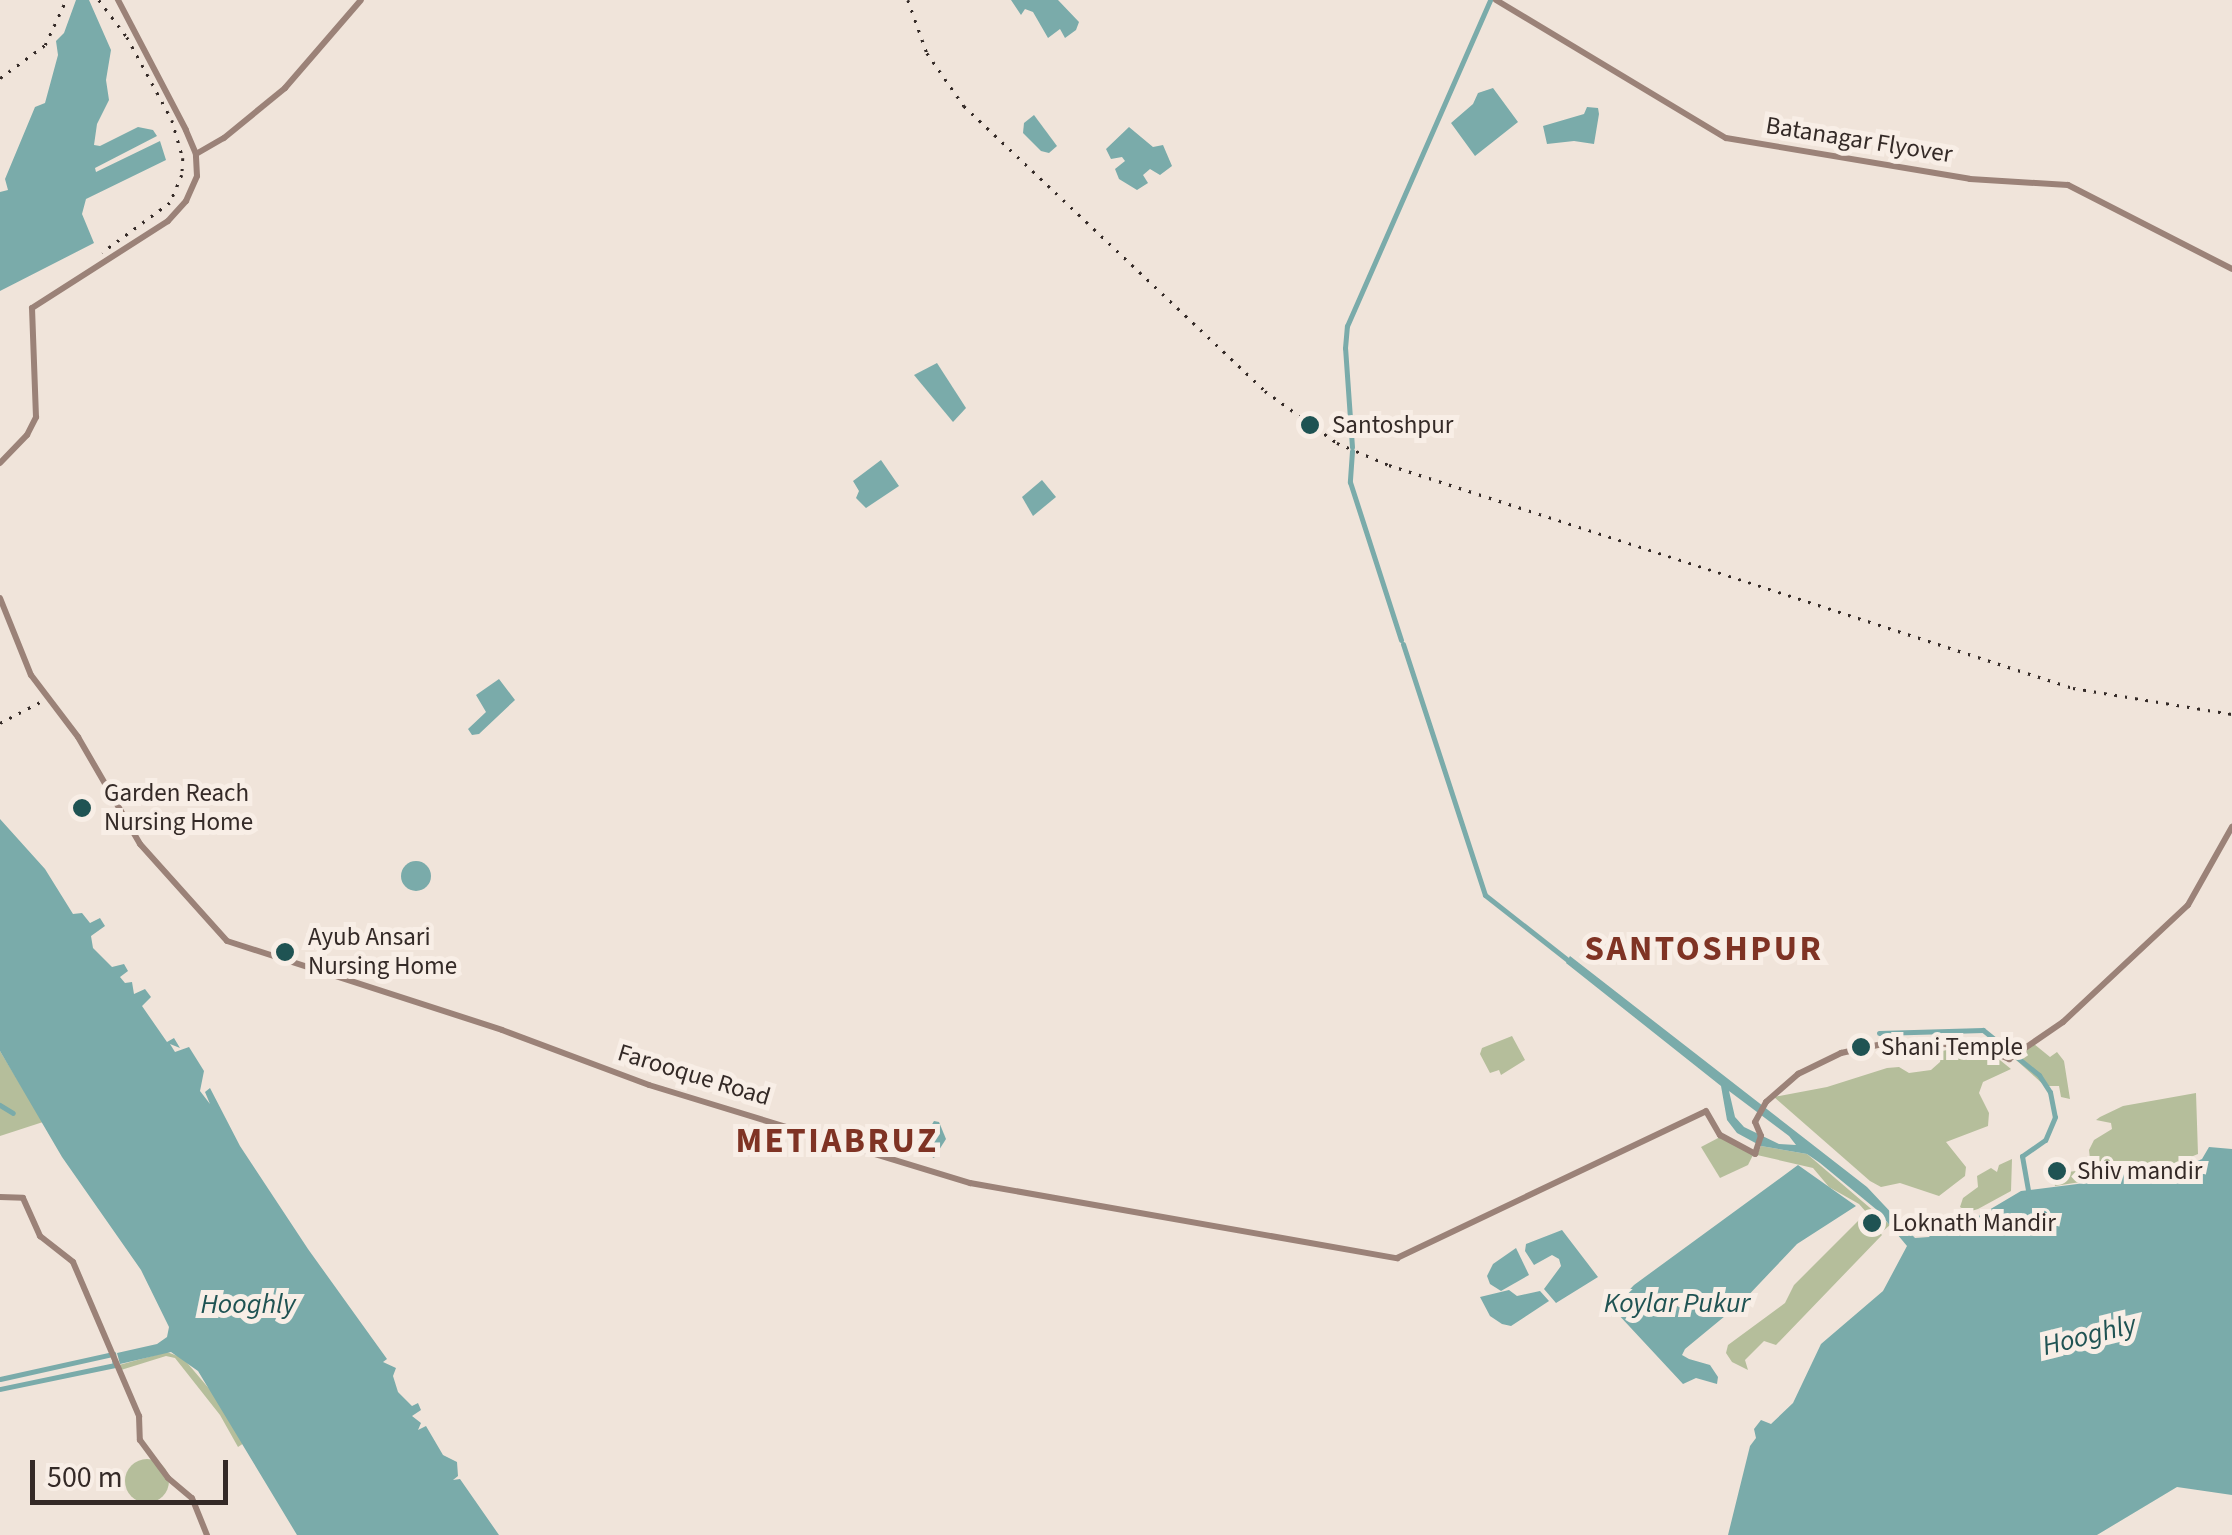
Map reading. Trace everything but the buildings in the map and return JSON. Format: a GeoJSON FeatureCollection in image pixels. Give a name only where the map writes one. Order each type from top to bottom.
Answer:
{"type":"FeatureCollection","features":[{"type":"Feature","properties":{"kind":"main road"},"geometry":{"type":"LineString","coordinates":[[0,463],[27,435],[36,412],[32,308],[178,211],[196,182],[196,154],[118,0]]}},
{"type":"Feature","properties":{"kind":"main road"},"geometry":{"type":"LineString","coordinates":[[196,154],[285,88],[358,0]]}},
{"type":"Feature","properties":{"kind":"main road","name":"Batanagar Flyover"},"geometry":{"type":"LineString","coordinates":[[1496,0],[1726,138],[1970,178],[2068,185],[2232,269]]}},
{"type":"Feature","properties":{"kind":"main road","name":"Farooque Road"},"geometry":{"type":"LineString","coordinates":[[0,598],[30,674],[78,737],[140,844],[223,939],[502,1030],[649,1086],[754,1114],[970,1184],[1398,1258],[1706,1112],[1720,1135],[1748,1153],[1757,1151],[1761,1136],[1755,1125],[1757,1116],[1798,1074],[1841,1053],[1888,1043],[1963,1045],[1982,1048],[2006,1060],[2063,1022],[2188,905],[2232,827]]}},
{"type":"Feature","properties":{"kind":"main road"},"geometry":{"type":"LineString","coordinates":[[0,1197],[21,1197],[40,1236],[70,1258],[139,1416],[140,1440],[168,1478],[192,1498],[208,1535]]}},
{"type":"Feature","properties":{"kind":"green space"},"geometry":{"type":"Polygon","coordinates":[[[1512,1036],[1525,1060],[1501,1075],[1499,1070],[1490,1073],[1480,1054],[1482,1048],[1512,1036]]]}},
{"type":"Feature","properties":{"kind":"green space"},"geometry":{"type":"Polygon","coordinates":[[[2034,1044],[2050,1057],[2057,1052],[2064,1061],[2070,1099],[2061,1097],[2059,1086],[2045,1086],[2015,1059],[2034,1044]]]}},
{"type":"Feature","properties":{"kind":"green space"},"geometry":{"type":"Polygon","coordinates":[[[0,1051],[43,1122],[0,1136],[0,1051]]]}},
{"type":"Feature","properties":{"kind":"green space"},"geometry":{"type":"Polygon","coordinates":[[[1942,1051],[1990,1052],[2011,1069],[1983,1082],[1979,1093],[1989,1113],[1988,1126],[1946,1142],[1966,1167],[1965,1176],[1939,1196],[1900,1183],[1881,1187],[1870,1181],[1774,1097],[1827,1087],[1887,1068],[1899,1067],[1909,1073],[1931,1070],[1940,1062],[1942,1051]]]}},
{"type":"Feature","properties":{"kind":"green space"},"geometry":{"type":"Polygon","coordinates":[[[2196,1093],[2198,1154],[2159,1170],[2092,1173],[2093,1180],[2055,1186],[2053,1174],[2091,1169],[2089,1150],[2094,1140],[2112,1129],[2111,1123],[2096,1120],[2100,1117],[2123,1106],[2196,1093]]]}},
{"type":"Feature","properties":{"kind":"green space"},"geometry":{"type":"Polygon","coordinates":[[[1722,1136],[1753,1155],[1748,1165],[1720,1178],[1701,1147],[1722,1136]]]}},
{"type":"Feature","properties":{"kind":"green space"},"geometry":{"type":"Polygon","coordinates":[[[1761,1146],[1807,1154],[1890,1225],[1883,1231],[1859,1204],[1829,1187],[1813,1168],[1757,1155],[1761,1146]]]}},
{"type":"Feature","properties":{"kind":"green space"},"geometry":{"type":"Polygon","coordinates":[[[2012,1159],[2011,1191],[1978,1209],[1968,1212],[1960,1207],[1963,1198],[1978,1187],[1977,1176],[1991,1168],[1997,1172],[1999,1165],[2012,1159]]]}},
{"type":"Feature","properties":{"kind":"green space"},"geometry":{"type":"Polygon","coordinates":[[[1864,1215],[1882,1235],[1776,1345],[1764,1341],[1745,1360],[1748,1370],[1732,1362],[1726,1353],[1728,1345],[1785,1303],[1794,1285],[1864,1215]]]}},
{"type":"Feature","properties":{"kind":"green space"},"geometry":{"type":"Polygon","coordinates":[[[167,1352],[183,1358],[217,1398],[244,1443],[238,1447],[220,1415],[175,1358],[166,1356],[121,1370],[119,1365],[167,1352]]]}},
{"type":"Feature","properties":{"kind":"green space"},"geometry":{"type":"Polygon","coordinates":[[[147,1459],[163,1465],[169,1481],[163,1497],[147,1503],[131,1497],[125,1481],[131,1465],[147,1459]]]}},
{"type":"Feature","properties":{"kind":"water"},"geometry":{"type":"Polygon","coordinates":[[[76,0],[89,0],[111,50],[106,80],[109,100],[97,124],[94,145],[100,146],[138,127],[153,130],[157,136],[95,168],[96,172],[160,141],[166,160],[86,199],[82,214],[94,243],[0,291],[0,192],[8,190],[5,179],[35,107],[45,103],[58,55],[56,41],[64,33],[76,0]]]}},
{"type":"Feature","properties":{"kind":"water"},"geometry":{"type":"Polygon","coordinates":[[[1011,0],[1058,0],[1079,22],[1076,30],[1065,38],[1060,29],[1048,38],[1033,12],[1025,9],[1021,15],[1011,0]]]}},
{"type":"Feature","properties":{"kind":"water"},"geometry":{"type":"Polygon","coordinates":[[[1493,88],[1518,122],[1475,156],[1451,123],[1473,104],[1478,93],[1493,88]]]}},
{"type":"Feature","properties":{"kind":"water"},"geometry":{"type":"Polygon","coordinates":[[[1587,107],[1598,108],[1594,144],[1547,144],[1543,126],[1584,114],[1587,107]]]}},
{"type":"Feature","properties":{"kind":"water"},"geometry":{"type":"Polygon","coordinates":[[[1034,115],[1057,146],[1049,153],[1041,151],[1023,133],[1024,123],[1034,115]]]}},
{"type":"Feature","properties":{"kind":"water"},"geometry":{"type":"Polygon","coordinates":[[[1129,127],[1153,147],[1163,145],[1172,166],[1160,175],[1150,169],[1143,175],[1148,183],[1137,190],[1119,179],[1115,169],[1125,161],[1122,157],[1111,159],[1106,149],[1129,127]]]}},
{"type":"Feature","properties":{"kind":"water"},"geometry":{"type":"Polygon","coordinates":[[[937,363],[966,408],[953,422],[914,375],[937,363]]]}},
{"type":"Feature","properties":{"kind":"water"},"geometry":{"type":"Polygon","coordinates":[[[881,460],[899,486],[866,508],[856,498],[859,491],[853,481],[881,460]]]}},
{"type":"Feature","properties":{"kind":"water"},"geometry":{"type":"Polygon","coordinates":[[[1042,480],[1056,497],[1033,516],[1022,497],[1042,480]]]}},
{"type":"Feature","properties":{"kind":"water"},"geometry":{"type":"Polygon","coordinates":[[[499,679],[515,700],[479,734],[472,735],[468,729],[486,712],[476,695],[499,679]]]}},
{"type":"Feature","properties":{"kind":"water","name":"Hooghly"},"geometry":{"type":"Polygon","coordinates":[[[0,819],[45,869],[73,914],[82,913],[90,923],[100,918],[105,926],[91,936],[93,948],[112,967],[124,964],[128,971],[120,977],[125,983],[132,982],[134,994],[145,989],[151,997],[142,1006],[167,1042],[174,1038],[180,1048],[170,1044],[175,1052],[189,1047],[204,1071],[200,1091],[210,1104],[205,1092],[210,1088],[240,1146],[387,1359],[383,1362],[396,1368],[393,1376],[398,1392],[412,1406],[418,1403],[421,1410],[412,1416],[421,1423],[418,1430],[426,1426],[443,1455],[457,1462],[458,1476],[453,1480],[460,1479],[499,1535],[297,1535],[198,1371],[171,1352],[120,1364],[117,1353],[157,1344],[167,1337],[169,1327],[141,1270],[62,1157],[0,1051],[0,819]]]}},
{"type":"Feature","properties":{"kind":"water"},"geometry":{"type":"Polygon","coordinates":[[[416,861],[427,865],[431,876],[427,887],[416,891],[405,887],[401,876],[405,865],[416,861]]]}},
{"type":"Feature","properties":{"kind":"water"},"geometry":{"type":"Polygon","coordinates":[[[1570,956],[1867,1187],[1915,1238],[1929,1237],[1942,1220],[1972,1220],[2021,1191],[2093,1182],[2092,1173],[2137,1173],[2191,1164],[2202,1159],[2209,1147],[2232,1149],[2232,1495],[2177,1487],[2097,1535],[1728,1535],[1750,1446],[1756,1438],[1754,1429],[1761,1420],[1771,1424],[1793,1403],[1821,1344],[1883,1291],[1907,1246],[1877,1210],[1807,1154],[1761,1146],[1737,1133],[1727,1120],[1721,1086],[1566,963],[1570,956]],[[1729,1091],[1735,1117],[1744,1127],[1779,1144],[1796,1145],[1729,1091]]]}},
{"type":"Feature","properties":{"kind":"water"},"geometry":{"type":"Polygon","coordinates":[[[934,1121],[939,1122],[946,1139],[934,1158],[917,1149],[934,1121]]]}},
{"type":"Feature","properties":{"kind":"water","name":"Koylar Pukur"},"geometry":{"type":"Polygon","coordinates":[[[1798,1165],[1856,1206],[1797,1244],[1742,1302],[1685,1349],[1682,1355],[1710,1365],[1718,1377],[1717,1384],[1696,1378],[1683,1384],[1616,1312],[1618,1302],[1634,1285],[1798,1165]]]}},
{"type":"Feature","properties":{"kind":"water"},"geometry":{"type":"Polygon","coordinates":[[[1562,1230],[1598,1277],[1556,1303],[1544,1289],[1561,1266],[1559,1259],[1552,1255],[1534,1265],[1525,1251],[1526,1244],[1562,1230]]]}},
{"type":"Feature","properties":{"kind":"water"},"geometry":{"type":"Polygon","coordinates":[[[1516,1248],[1529,1275],[1501,1291],[1490,1284],[1487,1276],[1493,1264],[1516,1248]]]}},
{"type":"Feature","properties":{"kind":"water"},"geometry":{"type":"Polygon","coordinates":[[[1509,1290],[1517,1296],[1540,1291],[1549,1301],[1511,1326],[1502,1324],[1490,1316],[1480,1297],[1509,1290]]]}},
{"type":"Feature","properties":{"kind":"waterway"},"geometry":{"type":"LineString","coordinates":[[1352,447],[1347,326],[1490,0]]}},
{"type":"Feature","properties":{"kind":"waterway"},"geometry":{"type":"LineString","coordinates":[[1352,451],[1350,482],[1401,640]]}},
{"type":"Feature","properties":{"kind":"waterway"},"geometry":{"type":"LineString","coordinates":[[1403,644],[1485,895],[1570,962]]}},
{"type":"Feature","properties":{"kind":"waterway"},"geometry":{"type":"LineString","coordinates":[[1879,1033],[1983,1030],[2039,1075],[2050,1092],[2055,1117],[2045,1140],[2022,1156],[2029,1195]]}},
{"type":"Feature","properties":{"kind":"waterway"},"geometry":{"type":"LineString","coordinates":[[0,1105],[13,1113]]}},
{"type":"Feature","properties":{"kind":"waterway"},"geometry":{"type":"LineString","coordinates":[[0,1379],[113,1354],[115,1365],[0,1389]]}},
{"type":"Feature","properties":{"kind":"railway"},"geometry":{"type":"LineString","coordinates":[[0,78],[45,45],[66,0]]}},
{"type":"Feature","properties":{"kind":"railway"},"geometry":{"type":"LineString","coordinates":[[99,0],[127,37],[172,120],[183,158],[182,175],[170,203],[102,253]]}},
{"type":"Feature","properties":{"kind":"railway"},"geometry":{"type":"LineString","coordinates":[[908,0],[927,53],[964,106],[1265,391],[1337,443],[1389,465],[2073,688],[2232,714]]}},
{"type":"Feature","properties":{"kind":"railway"},"geometry":{"type":"LineString","coordinates":[[0,723],[46,699]]}},
{"type":"Feature","properties":{"kind":"place","name":"Santoshpur"},"geometry":{"type":"Point","coordinates":[1310,425]}},
{"type":"Feature","properties":{"kind":"place","name":"Garden Reach Nursing Home"},"geometry":{"type":"Point","coordinates":[82,808]}},
{"type":"Feature","properties":{"kind":"place","name":"Ayub Ansari Nursing Home"},"geometry":{"type":"Point","coordinates":[285,952]}},
{"type":"Feature","properties":{"kind":"place","name":"Shani Temple"},"geometry":{"type":"Point","coordinates":[1861,1047]}},
{"type":"Feature","properties":{"kind":"place","name":"Shiv mandir"},"geometry":{"type":"Point","coordinates":[2057,1171]}},
{"type":"Feature","properties":{"kind":"place","name":"Loknath Mandir"},"geometry":{"type":"Point","coordinates":[1872,1223]}},
{"type":"Feature","properties":{"kind":"district","name":"SANTOSHPUR"},"geometry":{"type":"Point","coordinates":[1704,949]}},
{"type":"Feature","properties":{"kind":"district","name":"METIABRUZ"},"geometry":{"type":"Point","coordinates":[837,1141]}}]}
